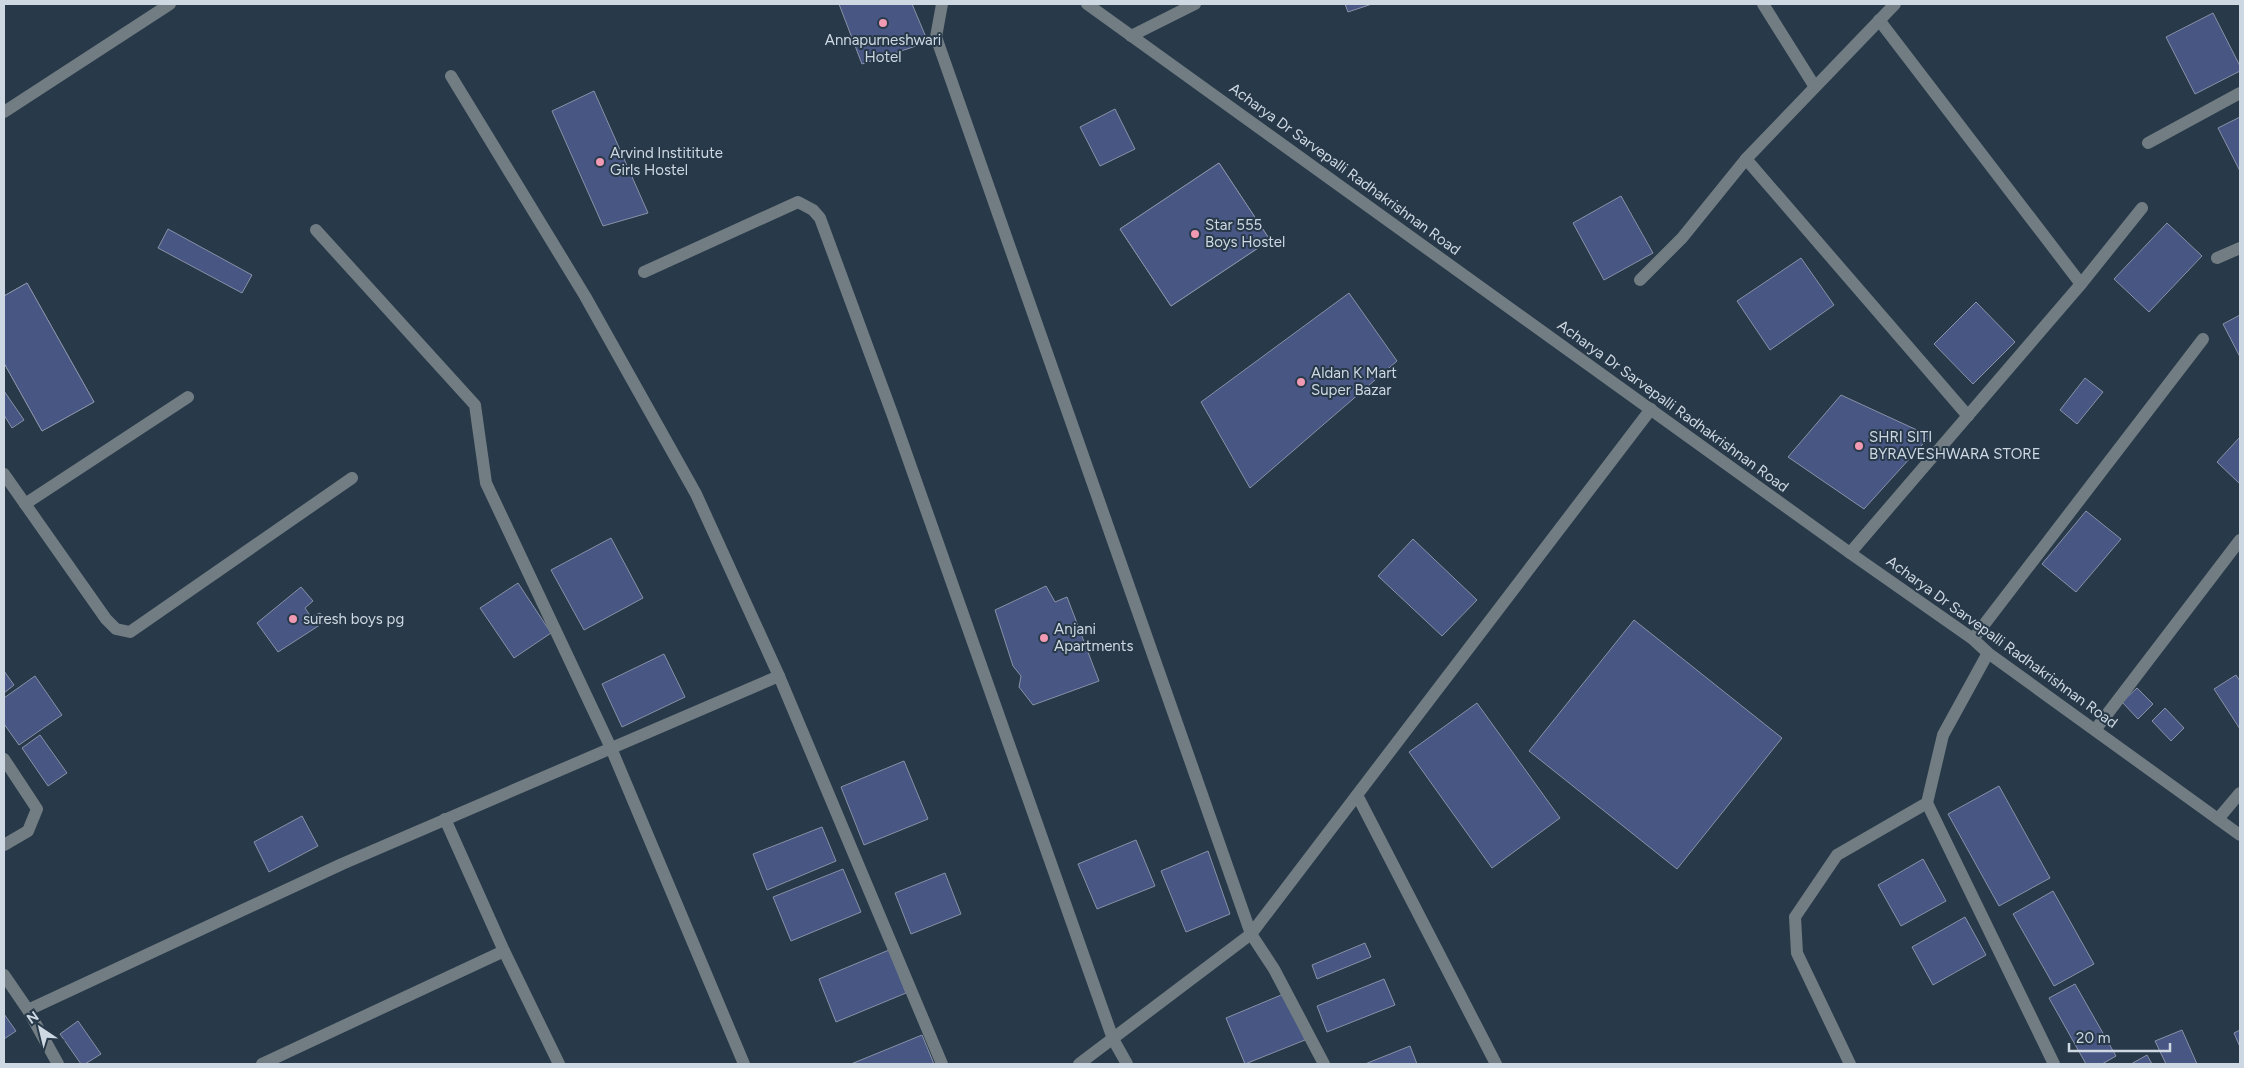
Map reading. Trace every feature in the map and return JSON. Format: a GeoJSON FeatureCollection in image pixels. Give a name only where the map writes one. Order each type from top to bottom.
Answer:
{"type":"FeatureCollection","features":[{"type":"Feature","properties":{"kind":"street"},"geometry":{"type":"LineString","coordinates":[[4,112],[170,4]]}},
{"type":"Feature","properties":{"kind":"street"},"geometry":{"type":"LineString","coordinates":[[942,4],[936,37],[1251,934],[1274,969],[1324,1064]]}},
{"type":"Feature","properties":{"kind":"street","name":"Acharya Dr Sarvepalli Radhakrishnan Road"},"geometry":{"type":"LineString","coordinates":[[1087,4],[1850,553],[1973,638],[1988,653],[2240,835]]}},
{"type":"Feature","properties":{"kind":"street"},"geometry":{"type":"LineString","coordinates":[[1131,36],[1195,4]]}},
{"type":"Feature","properties":{"kind":"street"},"geometry":{"type":"LineString","coordinates":[[1763,4],[1815,86]]}},
{"type":"Feature","properties":{"kind":"street"},"geometry":{"type":"LineString","coordinates":[[1640,280],[1682,238],[1746,159],[1895,4]]}},
{"type":"Feature","properties":{"kind":"street"},"geometry":{"type":"LineString","coordinates":[[1879,20],[2081,284]]}},
{"type":"Feature","properties":{"kind":"street"},"geometry":{"type":"LineString","coordinates":[[451,76],[585,296],[696,494],[780,676],[942,1064]]}},
{"type":"Feature","properties":{"kind":"street"},"geometry":{"type":"LineString","coordinates":[[2148,143],[2240,93]]}},
{"type":"Feature","properties":{"kind":"street"},"geometry":{"type":"LineString","coordinates":[[1746,159],[1968,416]]}},
{"type":"Feature","properties":{"kind":"street"},"geometry":{"type":"LineString","coordinates":[[644,272],[798,202],[813,210],[820,218],[897,426],[1113,1039],[1126,1064]]}},
{"type":"Feature","properties":{"kind":"street"},"geometry":{"type":"LineString","coordinates":[[1850,553],[2081,284],[2142,208]]}},
{"type":"Feature","properties":{"kind":"street"},"geometry":{"type":"LineString","coordinates":[[316,230],[475,405],[486,483],[611,748],[744,1064]]}},
{"type":"Feature","properties":{"kind":"street"},"geometry":{"type":"LineString","coordinates":[[2217,258],[2240,248]]}},
{"type":"Feature","properties":{"kind":"street"},"geometry":{"type":"LineString","coordinates":[[1973,638],[2203,339]]}},
{"type":"Feature","properties":{"kind":"street"},"geometry":{"type":"LineString","coordinates":[[25,504],[188,397]]}},
{"type":"Feature","properties":{"kind":"street"},"geometry":{"type":"LineString","coordinates":[[1079,1064],[1251,934],[1651,409]]}},
{"type":"Feature","properties":{"kind":"street"},"geometry":{"type":"LineString","coordinates":[[4,474],[106,619],[116,629],[130,632],[352,478]]}},
{"type":"Feature","properties":{"kind":"street"},"geometry":{"type":"LineString","coordinates":[[2095,730],[2240,540]]}},
{"type":"Feature","properties":{"kind":"street"},"geometry":{"type":"LineString","coordinates":[[1988,653],[1944,734],[1927,804],[2054,1064]]}},
{"type":"Feature","properties":{"kind":"street"},"geometry":{"type":"LineString","coordinates":[[28,1010],[333,868],[780,676]]}},
{"type":"Feature","properties":{"kind":"street"},"geometry":{"type":"LineString","coordinates":[[4,759],[36,809],[28,831],[4,845]]}},
{"type":"Feature","properties":{"kind":"street"},"geometry":{"type":"LineString","coordinates":[[2218,818],[2240,793]]}},
{"type":"Feature","properties":{"kind":"street"},"geometry":{"type":"LineString","coordinates":[[1357,795],[1496,1064]]}},
{"type":"Feature","properties":{"kind":"street"},"geometry":{"type":"LineString","coordinates":[[1850,1064],[1797,953],[1794,917],[1837,855],[1927,804]]}},
{"type":"Feature","properties":{"kind":"street"},"geometry":{"type":"LineString","coordinates":[[446,819],[504,951],[559,1064]]}},
{"type":"Feature","properties":{"kind":"street"},"geometry":{"type":"LineString","coordinates":[[262,1064],[504,951]]}},
{"type":"Feature","properties":{"kind":"street"},"geometry":{"type":"LineString","coordinates":[[4,975],[28,1010],[58,1064]]}},
{"type":"Feature","properties":{"kind":"building","name":"Annapurneshwari Hotel"},"geometry":{"type":"Polygon","coordinates":[[[839,4],[912,4],[928,42],[862,64],[839,4]]]}},
{"type":"Feature","properties":{"kind":"building"},"geometry":{"type":"Polygon","coordinates":[[[1345,4],[1372,4],[1348,12],[1345,4]]]}},
{"type":"Feature","properties":{"kind":"building"},"geometry":{"type":"Polygon","coordinates":[[[2213,13],[2240,66],[2240,71],[2195,94],[2166,37],[2213,13]]]}},
{"type":"Feature","properties":{"kind":"building","name":"Arvind Instititute Girls Hostel"},"geometry":{"type":"Polygon","coordinates":[[[594,91],[648,213],[603,226],[552,111],[594,91]]]}},
{"type":"Feature","properties":{"kind":"building"},"geometry":{"type":"Polygon","coordinates":[[[1115,109],[1135,149],[1100,166],[1080,127],[1115,109]]]}},
{"type":"Feature","properties":{"kind":"building"},"geometry":{"type":"Polygon","coordinates":[[[2240,117],[2240,171],[2218,128],[2240,117]]]}},
{"type":"Feature","properties":{"kind":"building","name":"Star 555 Boys Hostel"},"geometry":{"type":"Polygon","coordinates":[[[1219,163],[1270,240],[1171,306],[1120,229],[1219,163]]]}},
{"type":"Feature","properties":{"kind":"building","name":"Star 555 Boys Hostel"},"geometry":{"type":"Polygon","coordinates":[[[1219,163],[1270,240],[1171,306],[1120,229],[1219,163]]]}},
{"type":"Feature","properties":{"kind":"building"},"geometry":{"type":"Polygon","coordinates":[[[1621,196],[1653,253],[1604,280],[1573,223],[1621,196]]]}},
{"type":"Feature","properties":{"kind":"building"},"geometry":{"type":"Polygon","coordinates":[[[2167,223],[2202,256],[2149,312],[2114,279],[2167,223]]]}},
{"type":"Feature","properties":{"kind":"building"},"geometry":{"type":"Polygon","coordinates":[[[168,229],[252,275],[242,293],[158,248],[168,229]]]}},
{"type":"Feature","properties":{"kind":"building"},"geometry":{"type":"Polygon","coordinates":[[[1801,258],[1834,305],[1770,350],[1737,301],[1801,258]]]}},
{"type":"Feature","properties":{"kind":"building"},"geometry":{"type":"Polygon","coordinates":[[[27,283],[94,402],[42,431],[4,363],[4,296],[27,283]]]}},
{"type":"Feature","properties":{"kind":"building"},"geometry":{"type":"Polygon","coordinates":[[[27,283],[94,402],[42,431],[4,363],[4,296],[27,283]]]}},
{"type":"Feature","properties":{"kind":"building","name":"Aldan K Mart Super Bazar"},"geometry":{"type":"Polygon","coordinates":[[[1349,293],[1397,361],[1250,488],[1201,402],[1349,293]]]}},
{"type":"Feature","properties":{"kind":"building"},"geometry":{"type":"Polygon","coordinates":[[[1976,302],[2015,342],[1973,384],[1934,344],[1976,302]]]}},
{"type":"Feature","properties":{"kind":"building"},"geometry":{"type":"Polygon","coordinates":[[[2240,315],[2240,357],[2223,324],[2240,315]]]}},
{"type":"Feature","properties":{"kind":"building"},"geometry":{"type":"Polygon","coordinates":[[[2085,378],[2103,392],[2077,424],[2060,410],[2085,378]]]}},
{"type":"Feature","properties":{"kind":"building"},"geometry":{"type":"Polygon","coordinates":[[[4,391],[24,420],[12,428],[4,415],[4,391]]]}},
{"type":"Feature","properties":{"kind":"building","name":"SHRI SITI BYRAVESHWARA STORE"},"geometry":{"type":"Polygon","coordinates":[[[1841,395],[1930,436],[1864,509],[1788,457],[1841,395]]]}},
{"type":"Feature","properties":{"kind":"building"},"geometry":{"type":"Polygon","coordinates":[[[2240,437],[2240,484],[2217,462],[2240,437]]]}},
{"type":"Feature","properties":{"kind":"building"},"geometry":{"type":"Polygon","coordinates":[[[2086,511],[2121,539],[2076,592],[2042,564],[2086,511]]]}},
{"type":"Feature","properties":{"kind":"building"},"geometry":{"type":"Polygon","coordinates":[[[611,538],[643,598],[584,630],[551,570],[611,538]]]}},
{"type":"Feature","properties":{"kind":"building"},"geometry":{"type":"Polygon","coordinates":[[[1413,539],[1477,600],[1442,636],[1378,576],[1413,539]]]}},
{"type":"Feature","properties":{"kind":"building"},"geometry":{"type":"Polygon","coordinates":[[[518,583],[551,633],[514,658],[480,608],[518,583]]]}},
{"type":"Feature","properties":{"kind":"building","name":"Anjani Apartments"},"geometry":{"type":"Polygon","coordinates":[[[1046,586],[1055,602],[1067,597],[1099,681],[1033,705],[1019,687],[1021,676],[1013,666],[995,610],[1046,586]]]}},
{"type":"Feature","properties":{"kind":"building","name":"suresh boys pg"},"geometry":{"type":"Polygon","coordinates":[[[301,587],[313,601],[305,608],[311,617],[320,613],[326,621],[278,652],[257,623],[301,587]]]}},
{"type":"Feature","properties":{"kind":"building"},"geometry":{"type":"Polygon","coordinates":[[[1634,620],[1782,738],[1677,869],[1529,751],[1634,620]]]}},
{"type":"Feature","properties":{"kind":"building"},"geometry":{"type":"Polygon","coordinates":[[[664,654],[685,697],[622,727],[602,684],[664,654]]]}},
{"type":"Feature","properties":{"kind":"building"},"geometry":{"type":"Polygon","coordinates":[[[4,671],[14,685],[4,693],[4,671]]]}},
{"type":"Feature","properties":{"kind":"building"},"geometry":{"type":"Polygon","coordinates":[[[2236,675],[2240,681],[2240,729],[2214,689],[2236,675]]]}},
{"type":"Feature","properties":{"kind":"building"},"geometry":{"type":"Polygon","coordinates":[[[35,676],[62,715],[19,745],[4,724],[4,698],[35,676]]]}},
{"type":"Feature","properties":{"kind":"building"},"geometry":{"type":"Polygon","coordinates":[[[2137,688],[2153,704],[2138,719],[2122,702],[2137,688]]]}},
{"type":"Feature","properties":{"kind":"building"},"geometry":{"type":"Polygon","coordinates":[[[1477,703],[1560,818],[1492,868],[1409,752],[1477,703]]]}},
{"type":"Feature","properties":{"kind":"building"},"geometry":{"type":"Polygon","coordinates":[[[2165,708],[2184,728],[2171,741],[2152,721],[2165,708]]]}},
{"type":"Feature","properties":{"kind":"building"},"geometry":{"type":"Polygon","coordinates":[[[40,735],[67,773],[48,786],[22,748],[40,735]]]}},
{"type":"Feature","properties":{"kind":"building"},"geometry":{"type":"Polygon","coordinates":[[[904,761],[928,819],[864,845],[841,787],[904,761]]]}},
{"type":"Feature","properties":{"kind":"building"},"geometry":{"type":"Polygon","coordinates":[[[1999,786],[2050,878],[1999,906],[1948,814],[1999,786]]]}},
{"type":"Feature","properties":{"kind":"building"},"geometry":{"type":"Polygon","coordinates":[[[302,816],[318,846],[269,872],[254,842],[302,816]]]}},
{"type":"Feature","properties":{"kind":"building"},"geometry":{"type":"Polygon","coordinates":[[[822,827],[836,861],[767,890],[753,854],[822,827]]]}},
{"type":"Feature","properties":{"kind":"building"},"geometry":{"type":"Polygon","coordinates":[[[1136,840],[1155,886],[1097,909],[1078,864],[1136,840]]]}},
{"type":"Feature","properties":{"kind":"building"},"geometry":{"type":"Polygon","coordinates":[[[1208,851],[1230,914],[1186,932],[1161,871],[1208,851]]]}},
{"type":"Feature","properties":{"kind":"building"},"geometry":{"type":"Polygon","coordinates":[[[1923,859],[1946,901],[1901,926],[1878,885],[1923,859]]]}},
{"type":"Feature","properties":{"kind":"building"},"geometry":{"type":"Polygon","coordinates":[[[843,869],[861,912],[791,941],[773,897],[843,869]]]}},
{"type":"Feature","properties":{"kind":"building"},"geometry":{"type":"Polygon","coordinates":[[[945,873],[961,914],[911,934],[895,893],[945,873]]]}},
{"type":"Feature","properties":{"kind":"building"},"geometry":{"type":"Polygon","coordinates":[[[2053,891],[2094,964],[2054,986],[2013,914],[2053,891]]]}},
{"type":"Feature","properties":{"kind":"building"},"geometry":{"type":"Polygon","coordinates":[[[1965,917],[1986,955],[1933,985],[1912,947],[1965,917]]]}},
{"type":"Feature","properties":{"kind":"building"},"geometry":{"type":"Polygon","coordinates":[[[1365,943],[1371,957],[1317,979],[1312,965],[1365,943]]]}},
{"type":"Feature","properties":{"kind":"building"},"geometry":{"type":"Polygon","coordinates":[[[889,950],[906,993],[836,1022],[819,979],[889,950]]]}},
{"type":"Feature","properties":{"kind":"building"},"geometry":{"type":"Polygon","coordinates":[[[1384,979],[1395,1005],[1327,1032],[1317,1006],[1384,979]]]}},
{"type":"Feature","properties":{"kind":"building"},"geometry":{"type":"Polygon","coordinates":[[[2075,984],[2116,1056],[2102,1064],[2086,1064],[2049,998],[2075,984]]]}},
{"type":"Feature","properties":{"kind":"building"},"geometry":{"type":"Polygon","coordinates":[[[1286,993],[1305,1040],[1245,1064],[1226,1018],[1286,993]]]}},
{"type":"Feature","properties":{"kind":"building"},"geometry":{"type":"Polygon","coordinates":[[[4,1014],[16,1031],[4,1039],[4,1014]]]}},
{"type":"Feature","properties":{"kind":"building"},"geometry":{"type":"Polygon","coordinates":[[[78,1021],[101,1054],[85,1064],[81,1064],[60,1034],[78,1021]]]}},
{"type":"Feature","properties":{"kind":"building"},"geometry":{"type":"Polygon","coordinates":[[[2182,1030],[2197,1064],[2166,1064],[2155,1041],[2182,1030]]]}},
{"type":"Feature","properties":{"kind":"building"},"geometry":{"type":"Polygon","coordinates":[[[2240,1030],[2240,1047],[2234,1033],[2240,1030]]]}},
{"type":"Feature","properties":{"kind":"building"},"geometry":{"type":"Polygon","coordinates":[[[922,1035],[934,1064],[851,1064],[922,1035]]]}},
{"type":"Feature","properties":{"kind":"building"},"geometry":{"type":"Polygon","coordinates":[[[1410,1046],[1417,1064],[1365,1064],[1410,1046]]]}},
{"type":"Feature","properties":{"kind":"building"},"geometry":{"type":"Polygon","coordinates":[[[2147,1055],[2152,1064],[2131,1064],[2147,1055]]]}},
{"type":"Feature","properties":{"kind":"place","name":"Annapurneshwari Hotel"},"geometry":{"type":"Point","coordinates":[883,23]}},
{"type":"Feature","properties":{"kind":"place","name":"Arvind Instititute Girls Hostel"},"geometry":{"type":"Point","coordinates":[600,162]}},
{"type":"Feature","properties":{"kind":"place","name":"Star 555 Boys Hostel"},"geometry":{"type":"Point","coordinates":[1195,234]}},
{"type":"Feature","properties":{"kind":"place","name":"Aldan K Mart Super Bazar"},"geometry":{"type":"Point","coordinates":[1301,382]}},
{"type":"Feature","properties":{"kind":"place","name":"SHRI SITI BYRAVESHWARA STORE"},"geometry":{"type":"Point","coordinates":[1859,446]}},
{"type":"Feature","properties":{"kind":"place","name":"suresh boys pg"},"geometry":{"type":"Point","coordinates":[293,619]}},
{"type":"Feature","properties":{"kind":"place","name":"Anjani Apartments"},"geometry":{"type":"Point","coordinates":[1044,638]}}]}
